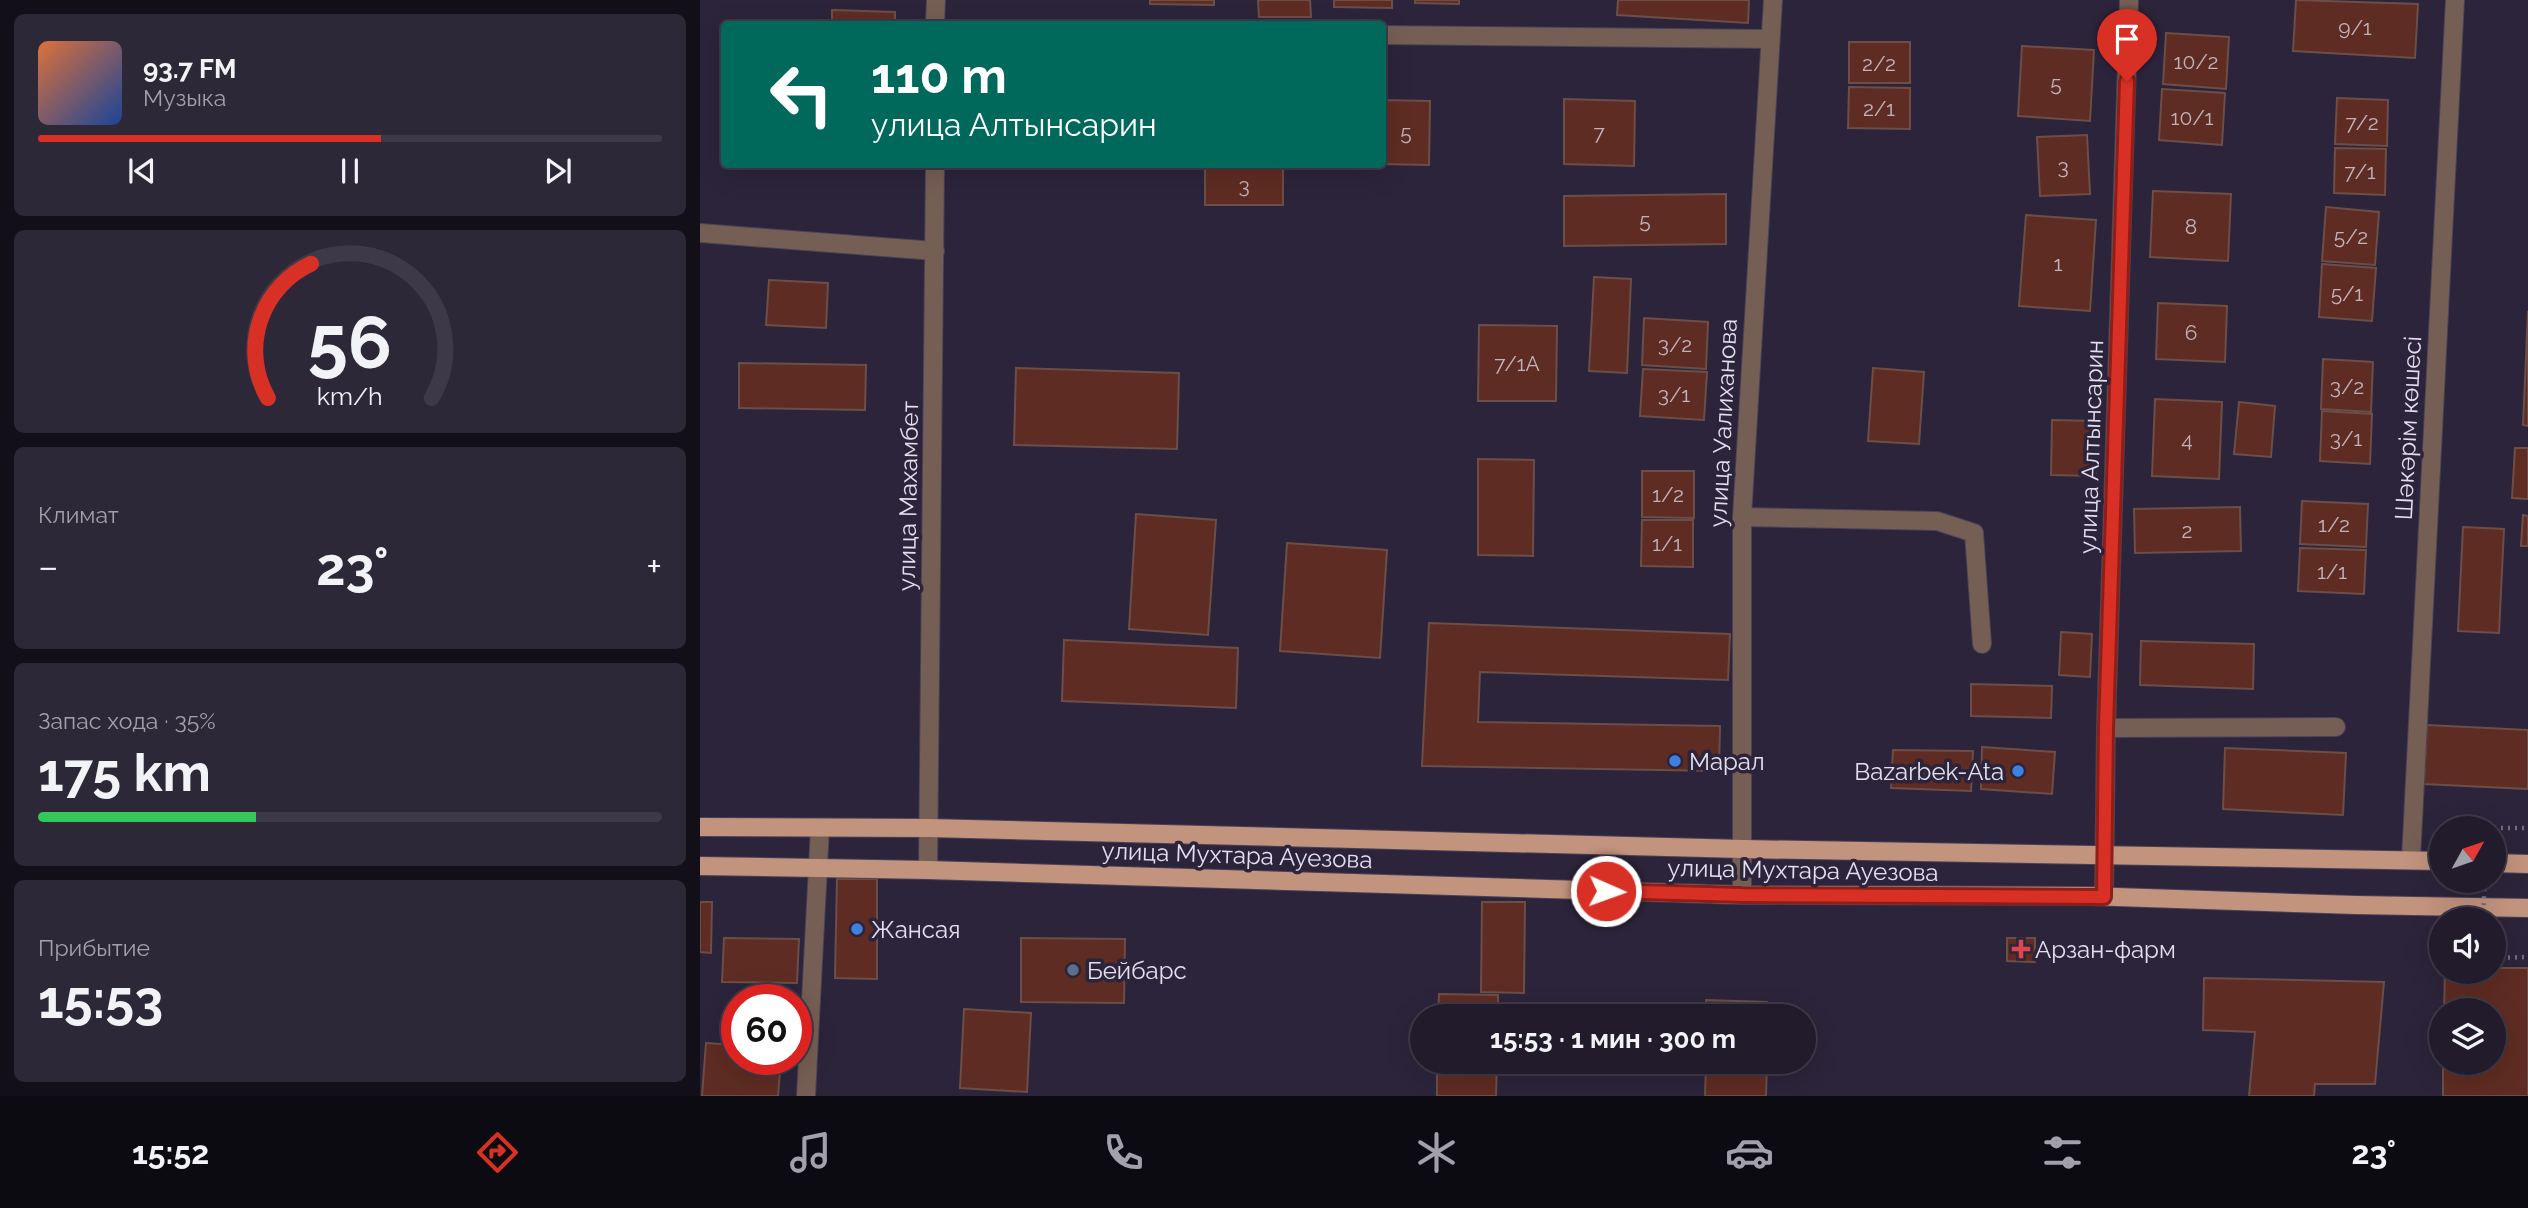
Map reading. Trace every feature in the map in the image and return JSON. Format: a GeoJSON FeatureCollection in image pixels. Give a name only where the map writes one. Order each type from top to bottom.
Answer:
{"type":"FeatureCollection","features":[{"type":"Feature","properties":{"kind":"main road","name":"улица Мухтара Ауезова"},"geometry":{"type":"LineString","coordinates":[[700,827],[929,828],[1743,849],[2429,860]]}},
{"type":"Feature","properties":{"kind":"main road"},"geometry":{"type":"LineString","coordinates":[[2506,863],[2528,864]]}},
{"type":"Feature","properties":{"kind":"main road","name":"улица Мухтара Ауезова"},"geometry":{"type":"LineString","coordinates":[[700,866],[928,870],[1742,895],[2104,897],[2528,908]]}},
{"type":"Feature","properties":{"kind":"street"},"geometry":{"type":"LineString","coordinates":[[935,21],[936,0]]}},
{"type":"Feature","properties":{"kind":"street","name":"улица Уалиханова"},"geometry":{"type":"LineString","coordinates":[[1742,895],[1742,517],[1773,0]]}},
{"type":"Feature","properties":{"kind":"street","name":"улица Алтынсарин"},"geometry":{"type":"LineString","coordinates":[[2104,897],[2106,728],[2129,0]]}},
{"type":"Feature","properties":{"kind":"street","name":"Шәкәрім көшесі"},"geometry":{"type":"LineString","coordinates":[[2411,859],[2455,0]]}},
{"type":"Feature","properties":{"kind":"street"},"geometry":{"type":"LineString","coordinates":[[1386,36],[1769,39]]}},
{"type":"Feature","properties":{"kind":"street","name":"улица Махамбет"},"geometry":{"type":"LineString","coordinates":[[928,870],[935,168]]}},
{"type":"Feature","properties":{"kind":"street"},"geometry":{"type":"LineString","coordinates":[[700,233],[935,251]]}},
{"type":"Feature","properties":{"kind":"street"},"geometry":{"type":"LineString","coordinates":[[1742,517],[1937,521],[1974,533],[1982,644]]}},
{"type":"Feature","properties":{"kind":"street"},"geometry":{"type":"LineString","coordinates":[[2106,728],[2336,727]]}},
{"type":"Feature","properties":{"kind":"street"},"geometry":{"type":"LineString","coordinates":[[806,1096],[820,828]]}},
{"type":"Feature","properties":{"kind":"path"},"geometry":{"type":"LineString","coordinates":[[2506,828],[2526,828]]}},
{"type":"Feature","properties":{"kind":"path"},"geometry":{"type":"LineString","coordinates":[[2506,958],[2528,957]]}},
{"type":"Feature","properties":{"kind":"building"},"geometry":{"type":"Polygon","coordinates":[[[1150,0],[1214,0],[1214,5],[1150,4],[1150,0]]]}},
{"type":"Feature","properties":{"kind":"building"},"geometry":{"type":"Polygon","coordinates":[[[1258,0],[1310,0],[1311,17],[1259,17],[1258,0]]]}},
{"type":"Feature","properties":{"kind":"building"},"geometry":{"type":"Polygon","coordinates":[[[1334,0],[1392,0],[1392,8],[1334,7],[1334,0]]]}},
{"type":"Feature","properties":{"kind":"building"},"geometry":{"type":"Polygon","coordinates":[[[1415,0],[1459,0],[1459,4],[1415,3],[1415,0]]]}},
{"type":"Feature","properties":{"kind":"building"},"geometry":{"type":"Polygon","coordinates":[[[1618,0],[1749,0],[1748,23],[1617,15],[1618,0]]]}},
{"type":"Feature","properties":{"kind":"building"},"geometry":{"type":"Polygon","coordinates":[[[2296,0],[2418,4],[2415,58],[2293,51],[2296,0]]]}},
{"type":"Feature","properties":{"kind":"building"},"geometry":{"type":"Polygon","coordinates":[[[832,10],[895,12],[895,21],[832,21],[832,10]]]}},
{"type":"Feature","properties":{"kind":"building"},"geometry":{"type":"Polygon","coordinates":[[[2166,33],[2229,37],[2226,89],[2163,84],[2166,33]]]}},
{"type":"Feature","properties":{"kind":"building"},"geometry":{"type":"Polygon","coordinates":[[[1849,42],[1910,42],[1910,83],[1849,83],[1849,42]]]}},
{"type":"Feature","properties":{"kind":"building"},"geometry":{"type":"Polygon","coordinates":[[[2022,46],[2094,50],[2090,121],[2018,116],[2022,46]]]}},
{"type":"Feature","properties":{"kind":"building"},"geometry":{"type":"Polygon","coordinates":[[[1849,87],[1910,88],[1910,129],[1848,128],[1849,87]]]}},
{"type":"Feature","properties":{"kind":"building"},"geometry":{"type":"Polygon","coordinates":[[[2162,89],[2225,93],[2222,145],[2159,140],[2162,89]]]}},
{"type":"Feature","properties":{"kind":"building"},"geometry":{"type":"Polygon","coordinates":[[[2337,98],[2388,100],[2387,146],[2335,144],[2337,98]]]}},
{"type":"Feature","properties":{"kind":"building"},"geometry":{"type":"Polygon","coordinates":[[[1564,99],[1635,101],[1634,166],[1564,164],[1564,99]]]}},
{"type":"Feature","properties":{"kind":"building"},"geometry":{"type":"Polygon","coordinates":[[[1386,100],[1430,101],[1429,165],[1386,164],[1386,100]]]}},
{"type":"Feature","properties":{"kind":"building"},"geometry":{"type":"Polygon","coordinates":[[[2087,135],[2090,194],[2040,196],[2037,137],[2087,135]]]}},
{"type":"Feature","properties":{"kind":"building"},"geometry":{"type":"Polygon","coordinates":[[[2335,148],[2386,149],[2385,195],[2334,193],[2335,148]]]}},
{"type":"Feature","properties":{"kind":"building"},"geometry":{"type":"Polygon","coordinates":[[[1205,168],[1283,168],[1283,205],[1205,205],[1205,168]]]}},
{"type":"Feature","properties":{"kind":"building"},"geometry":{"type":"Polygon","coordinates":[[[2153,191],[2231,194],[2228,261],[2150,257],[2153,191]]]}},
{"type":"Feature","properties":{"kind":"building"},"geometry":{"type":"Polygon","coordinates":[[[1726,194],[1726,244],[1564,246],[1564,196],[1726,194]]]}},
{"type":"Feature","properties":{"kind":"building"},"geometry":{"type":"Polygon","coordinates":[[[2326,207],[2379,212],[2375,265],[2322,261],[2326,207]]]}},
{"type":"Feature","properties":{"kind":"building"},"geometry":{"type":"Polygon","coordinates":[[[2026,215],[2096,220],[2090,311],[2019,306],[2026,215]]]}},
{"type":"Feature","properties":{"kind":"building"},"geometry":{"type":"Polygon","coordinates":[[[2322,264],[2376,268],[2372,321],[2319,317],[2322,264]]]}},
{"type":"Feature","properties":{"kind":"building"},"geometry":{"type":"Polygon","coordinates":[[[1594,277],[1631,279],[1627,373],[1589,371],[1594,277]]]}},
{"type":"Feature","properties":{"kind":"building"},"geometry":{"type":"Polygon","coordinates":[[[769,280],[828,283],[826,328],[766,325],[769,280]]]}},
{"type":"Feature","properties":{"kind":"building"},"geometry":{"type":"Polygon","coordinates":[[[2158,303],[2227,306],[2225,362],[2156,359],[2158,303]]]}},
{"type":"Feature","properties":{"kind":"building"},"geometry":{"type":"Polygon","coordinates":[[[2528,311],[2528,426],[2523,425],[2528,311]]]}},
{"type":"Feature","properties":{"kind":"building"},"geometry":{"type":"Polygon","coordinates":[[[1644,318],[1708,322],[1706,369],[1642,365],[1644,318]]]}},
{"type":"Feature","properties":{"kind":"building"},"geometry":{"type":"Polygon","coordinates":[[[1479,325],[1557,326],[1556,401],[1478,401],[1479,325]]]}},
{"type":"Feature","properties":{"kind":"building"},"geometry":{"type":"Polygon","coordinates":[[[2323,359],[2373,362],[2371,412],[2321,409],[2323,359]]]}},
{"type":"Feature","properties":{"kind":"building"},"geometry":{"type":"Polygon","coordinates":[[[739,363],[866,365],[865,410],[739,408],[739,363]]]}},
{"type":"Feature","properties":{"kind":"building"},"geometry":{"type":"Polygon","coordinates":[[[1016,368],[1179,373],[1177,449],[1014,445],[1016,368]]]}},
{"type":"Feature","properties":{"kind":"building"},"geometry":{"type":"Polygon","coordinates":[[[1873,368],[1924,372],[1919,444],[1868,441],[1873,368]]]}},
{"type":"Feature","properties":{"kind":"building"},"geometry":{"type":"Polygon","coordinates":[[[1643,369],[1707,372],[1704,420],[1640,416],[1643,369]]]}},
{"type":"Feature","properties":{"kind":"building"},"geometry":{"type":"Polygon","coordinates":[[[2155,399],[2222,402],[2219,479],[2152,476],[2155,399]]]}},
{"type":"Feature","properties":{"kind":"building"},"geometry":{"type":"Polygon","coordinates":[[[2239,402],[2275,406],[2271,457],[2234,454],[2239,402]]]}},
{"type":"Feature","properties":{"kind":"building"},"geometry":{"type":"Polygon","coordinates":[[[2322,411],[2372,414],[2370,464],[2320,461],[2322,411]]]}},
{"type":"Feature","properties":{"kind":"building"},"geometry":{"type":"Polygon","coordinates":[[[2052,420],[2098,421],[2096,476],[2051,475],[2052,420]]]}},
{"type":"Feature","properties":{"kind":"building"},"geometry":{"type":"Polygon","coordinates":[[[2515,448],[2528,448],[2528,499],[2512,498],[2515,448]]]}},
{"type":"Feature","properties":{"kind":"building"},"geometry":{"type":"Polygon","coordinates":[[[1478,459],[1534,460],[1533,556],[1478,555],[1478,459]]]}},
{"type":"Feature","properties":{"kind":"building"},"geometry":{"type":"Polygon","coordinates":[[[1642,471],[1694,471],[1694,518],[1642,517],[1642,471]]]}},
{"type":"Feature","properties":{"kind":"building"},"geometry":{"type":"Polygon","coordinates":[[[2302,501],[2368,504],[2366,547],[2300,544],[2302,501]]]}},
{"type":"Feature","properties":{"kind":"building"},"geometry":{"type":"Polygon","coordinates":[[[2240,507],[2241,551],[2135,553],[2134,509],[2240,507]]]}},
{"type":"Feature","properties":{"kind":"building"},"geometry":{"type":"Polygon","coordinates":[[[1136,514],[1216,520],[1208,635],[1129,629],[1136,514]]]}},
{"type":"Feature","properties":{"kind":"building"},"geometry":{"type":"Polygon","coordinates":[[[2523,515],[2528,516],[2528,546],[2521,546],[2523,515]]]}},
{"type":"Feature","properties":{"kind":"building"},"geometry":{"type":"Polygon","coordinates":[[[1642,520],[1693,520],[1693,567],[1641,566],[1642,520]]]}},
{"type":"Feature","properties":{"kind":"building"},"geometry":{"type":"Polygon","coordinates":[[[2463,527],[2504,529],[2499,633],[2458,631],[2463,527]]]}},
{"type":"Feature","properties":{"kind":"building"},"geometry":{"type":"Polygon","coordinates":[[[1287,543],[1387,550],[1380,658],[1280,651],[1287,543]]]}},
{"type":"Feature","properties":{"kind":"building"},"geometry":{"type":"Polygon","coordinates":[[[2300,548],[2366,550],[2364,594],[2298,591],[2300,548]]]}},
{"type":"Feature","properties":{"kind":"building"},"geometry":{"type":"Polygon","coordinates":[[[1429,623],[1730,634],[1728,680],[1480,672],[1478,722],[1720,726],[1719,771],[1422,766],[1429,623]]]}},
{"type":"Feature","properties":{"kind":"building"},"geometry":{"type":"Polygon","coordinates":[[[2061,632],[2092,634],[2090,677],[2059,675],[2061,632]]]}},
{"type":"Feature","properties":{"kind":"building"},"geometry":{"type":"Polygon","coordinates":[[[1064,640],[1238,648],[1236,708],[1062,701],[1064,640]]]}},
{"type":"Feature","properties":{"kind":"building"},"geometry":{"type":"Polygon","coordinates":[[[2141,641],[2254,644],[2253,689],[2140,685],[2141,641]]]}},
{"type":"Feature","properties":{"kind":"building"},"geometry":{"type":"Polygon","coordinates":[[[1971,684],[2052,686],[2051,718],[1971,716],[1971,684]]]}},
{"type":"Feature","properties":{"kind":"building"},"geometry":{"type":"Polygon","coordinates":[[[2427,725],[2528,730],[2528,789],[2424,784],[2427,725]]]}},
{"type":"Feature","properties":{"kind":"building","name":"Bazarbek-Ata"},"geometry":{"type":"Polygon","coordinates":[[[1982,747],[2055,752],[2052,794],[1981,789],[1982,747]]]}},
{"type":"Feature","properties":{"kind":"building"},"geometry":{"type":"Polygon","coordinates":[[[2225,748],[2346,753],[2343,815],[2223,809],[2225,748]]]}},
{"type":"Feature","properties":{"kind":"building"},"geometry":{"type":"Polygon","coordinates":[[[1893,750],[1973,751],[1971,791],[1891,788],[1893,750]]]}},
{"type":"Feature","properties":{"kind":"building","name":"Жансая"},"geometry":{"type":"Polygon","coordinates":[[[837,879],[877,879],[877,979],[835,978],[837,879]]]}},
{"type":"Feature","properties":{"kind":"building"},"geometry":{"type":"Polygon","coordinates":[[[700,902],[712,902],[711,953],[700,952],[700,902]]]}},
{"type":"Feature","properties":{"kind":"building"},"geometry":{"type":"Polygon","coordinates":[[[1482,902],[1525,902],[1524,993],[1481,992],[1482,902]]]}},
{"type":"Feature","properties":{"kind":"building"},"geometry":{"type":"Polygon","coordinates":[[[724,938],[799,939],[797,983],[722,982],[724,938]]]}},
{"type":"Feature","properties":{"kind":"building","name":"Бейбарс"},"geometry":{"type":"Polygon","coordinates":[[[1021,938],[1125,939],[1124,1003],[1021,1002],[1021,938]]]}},
{"type":"Feature","properties":{"kind":"building","name":"Арзан-фарм"},"geometry":{"type":"Polygon","coordinates":[[[2007,938],[2035,938],[2035,962],[2007,961],[2007,938]]]}},
{"type":"Feature","properties":{"kind":"building"},"geometry":{"type":"Polygon","coordinates":[[[2506,968],[2528,968],[2528,1096],[2443,1096],[2443,1075],[2506,1075],[2506,998],[2444,998],[2445,984],[2506,984],[2506,968]]]}},
{"type":"Feature","properties":{"kind":"building"},"geometry":{"type":"Polygon","coordinates":[[[2204,978],[2384,982],[2375,1084],[2315,1084],[2314,1096],[2249,1096],[2255,1032],[2203,1030],[2204,978]]]}},
{"type":"Feature","properties":{"kind":"building"},"geometry":{"type":"Polygon","coordinates":[[[1439,994],[1498,995],[1498,1004],[1439,1004],[1439,994]]]}},
{"type":"Feature","properties":{"kind":"building"},"geometry":{"type":"Polygon","coordinates":[[[1706,1000],[1767,1002],[1767,1004],[1706,1004],[1706,1000]]]}},
{"type":"Feature","properties":{"kind":"building"},"geometry":{"type":"Polygon","coordinates":[[[964,1009],[1031,1013],[1027,1092],[960,1088],[964,1009]]]}},
{"type":"Feature","properties":{"kind":"building"},"geometry":{"type":"Polygon","coordinates":[[[706,1043],[721,1044],[721,1075],[780,1075],[778,1096],[702,1096],[706,1043]]]}},
{"type":"Feature","properties":{"kind":"building"},"geometry":{"type":"Polygon","coordinates":[[[1437,1074],[1497,1074],[1496,1096],[1437,1096],[1437,1074]]]}},
{"type":"Feature","properties":{"kind":"building"},"geometry":{"type":"Polygon","coordinates":[[[1706,1074],[1767,1074],[1766,1096],[1705,1096],[1706,1074]]]}},
{"type":"Feature","properties":{"kind":"place","name":"Марал"},"geometry":{"type":"Point","coordinates":[1675,761]}},
{"type":"Feature","properties":{"kind":"place","name":"Bazarbek-Ata"},"geometry":{"type":"Point","coordinates":[2018,771]}},
{"type":"Feature","properties":{"kind":"place","name":"Жансая"},"geometry":{"type":"Point","coordinates":[857,929]}},
{"type":"Feature","properties":{"kind":"place","name":"Арзан-фарм"},"geometry":{"type":"Point","coordinates":[2021,949]}},
{"type":"Feature","properties":{"kind":"place","name":"Бейбарс"},"geometry":{"type":"Point","coordinates":[1073,970]}},
{"type":"Feature","properties":{"kind":"route"},"geometry":{"type":"LineString","coordinates":[[1606,891],[1742,895],[2104,897],[2106,728],[2127,81]]}}]}
